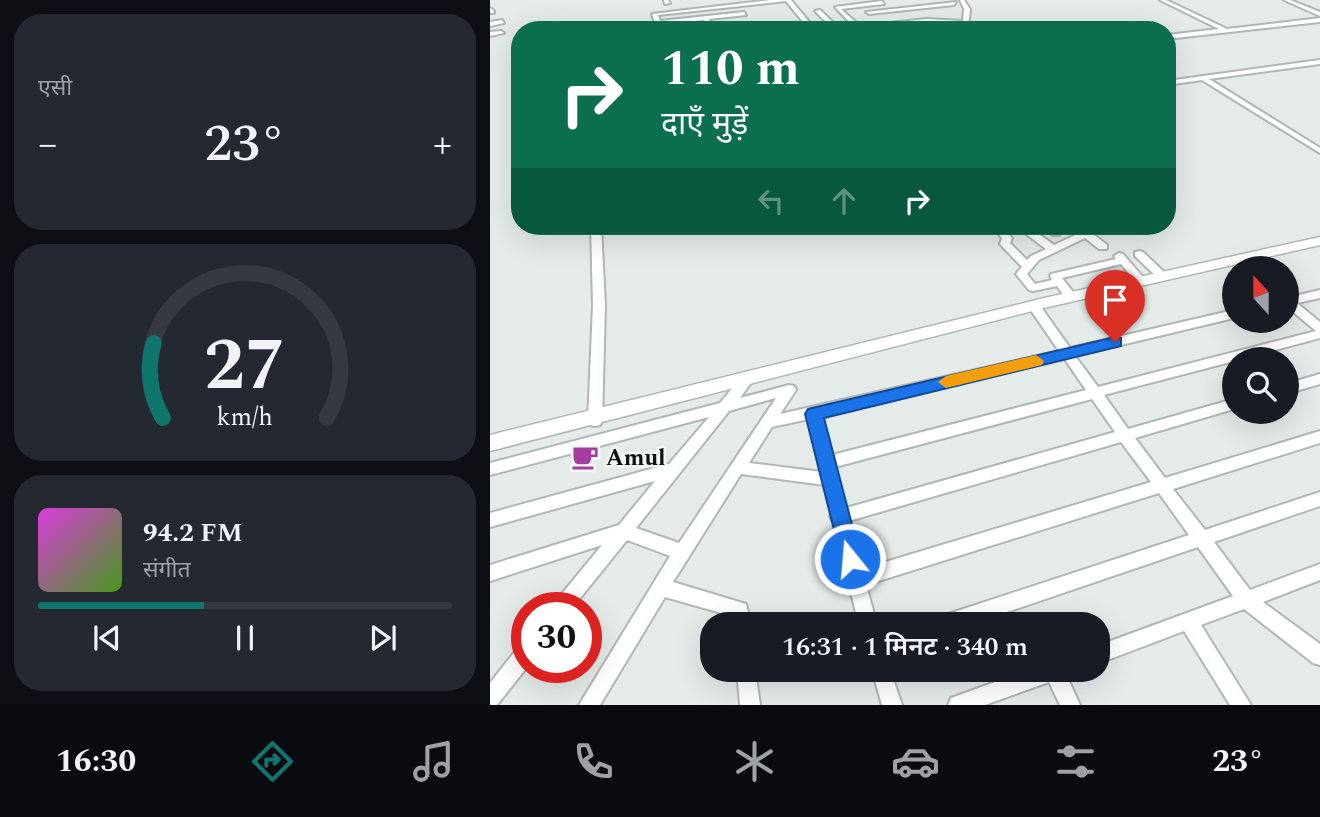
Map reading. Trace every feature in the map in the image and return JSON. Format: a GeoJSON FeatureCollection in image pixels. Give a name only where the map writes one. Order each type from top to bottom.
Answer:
{"type":"FeatureCollection","features":[{"type":"Feature","properties":{"kind":"main road"},"geometry":{"type":"LineString","coordinates":[[490,445],[1071,297],[1320,243]]}},
{"type":"Feature","properties":{"kind":"main road"},"geometry":{"type":"LineString","coordinates":[[1279,256],[1320,243]]}},
{"type":"Feature","properties":{"kind":"main road"},"geometry":{"type":"LineString","coordinates":[[1035,307],[1222,272]]}},
{"type":"Feature","properties":{"kind":"street"},"geometry":{"type":"LineString","coordinates":[[687,0],[690,19]]}},
{"type":"Feature","properties":{"kind":"street"},"geometry":{"type":"LineString","coordinates":[[656,21],[655,15],[737,3],[786,0],[805,21]]}},
{"type":"Feature","properties":{"kind":"street"},"geometry":{"type":"LineString","coordinates":[[851,21],[837,8],[906,0]]}},
{"type":"Feature","properties":{"kind":"street"},"geometry":{"type":"LineString","coordinates":[[1162,0],[1227,30]]}},
{"type":"Feature","properties":{"kind":"street"},"geometry":{"type":"LineString","coordinates":[[1286,0],[1320,14]]}},
{"type":"Feature","properties":{"kind":"street"},"geometry":{"type":"LineString","coordinates":[[929,9],[927,21],[960,21],[961,6],[956,1]]}},
{"type":"Feature","properties":{"kind":"street"},"geometry":{"type":"LineString","coordinates":[[899,16],[956,1]]}},
{"type":"Feature","properties":{"kind":"street"},"geometry":{"type":"LineString","coordinates":[[951,21],[956,1]]}},
{"type":"Feature","properties":{"kind":"street"},"geometry":{"type":"LineString","coordinates":[[956,1],[967,9],[966,21]]}},
{"type":"Feature","properties":{"kind":"street"},"geometry":{"type":"LineString","coordinates":[[737,3],[748,21]]}},
{"type":"Feature","properties":{"kind":"street"},"geometry":{"type":"LineString","coordinates":[[860,5],[879,21]]}},
{"type":"Feature","properties":{"kind":"street"},"geometry":{"type":"LineString","coordinates":[[869,12],[929,9]]}},
{"type":"Feature","properties":{"kind":"street"},"geometry":{"type":"LineString","coordinates":[[891,10],[905,21]]}},
{"type":"Feature","properties":{"kind":"street"},"geometry":{"type":"LineString","coordinates":[[818,11],[829,21]]}},
{"type":"Feature","properties":{"kind":"street"},"geometry":{"type":"LineString","coordinates":[[674,21],[744,14]]}},
{"type":"Feature","properties":{"kind":"street"},"geometry":{"type":"LineString","coordinates":[[490,34],[500,27],[491,19]]}},
{"type":"Feature","properties":{"kind":"street"},"geometry":{"type":"LineString","coordinates":[[1176,36],[1320,20]]}},
{"type":"Feature","properties":{"kind":"street"},"geometry":{"type":"LineString","coordinates":[[1176,82],[1320,62]]}},
{"type":"Feature","properties":{"kind":"street"},"geometry":{"type":"LineString","coordinates":[[1203,78],[1320,150]]}},
{"type":"Feature","properties":{"kind":"street"},"geometry":{"type":"LineString","coordinates":[[595,419],[599,306],[596,235]]}},
{"type":"Feature","properties":{"kind":"street"},"geometry":{"type":"LineString","coordinates":[[1005,235],[1007,238],[1004,243],[1027,266]]}},
{"type":"Feature","properties":{"kind":"street"},"geometry":{"type":"LineString","coordinates":[[1034,235],[1053,249]]}},
{"type":"Feature","properties":{"kind":"street"},"geometry":{"type":"LineString","coordinates":[[1058,282],[1033,288],[1021,274],[1035,258],[1079,235]]}},
{"type":"Feature","properties":{"kind":"street"},"geometry":{"type":"LineString","coordinates":[[1096,235],[1103,247]]}},
{"type":"Feature","properties":{"kind":"street"},"geometry":{"type":"LineString","coordinates":[[1139,254],[1163,277]]}},
{"type":"Feature","properties":{"kind":"street"},"geometry":{"type":"LineString","coordinates":[[1071,297],[1055,276],[1119,259],[1142,282]]}},
{"type":"Feature","properties":{"kind":"street"},"geometry":{"type":"LineString","coordinates":[[1299,298],[1320,294]]}},
{"type":"Feature","properties":{"kind":"street"},"geometry":{"type":"LineString","coordinates":[[1035,307],[1125,436],[1247,600],[1320,656]]}},
{"type":"Feature","properties":{"kind":"street"},"geometry":{"type":"LineString","coordinates":[[1299,311],[1320,328]]}},
{"type":"Feature","properties":{"kind":"street"},"geometry":{"type":"LineString","coordinates":[[770,422],[814,414],[1222,317]]}},
{"type":"Feature","properties":{"kind":"street"},"geometry":{"type":"LineString","coordinates":[[825,463],[1320,334]]}},
{"type":"Feature","properties":{"kind":"street"},"geometry":{"type":"LineString","coordinates":[[1299,385],[1320,379]]}},
{"type":"Feature","properties":{"kind":"street"},"geometry":{"type":"LineString","coordinates":[[574,592],[746,380]]}},
{"type":"Feature","properties":{"kind":"street"},"geometry":{"type":"LineString","coordinates":[[490,468],[789,390],[740,468],[682,552],[589,705]]}},
{"type":"Feature","properties":{"kind":"street"},"geometry":{"type":"LineString","coordinates":[[838,517],[1222,408]]}},
{"type":"Feature","properties":{"kind":"street"},"geometry":{"type":"LineString","coordinates":[[814,414],[838,517],[865,612]]}},
{"type":"Feature","properties":{"kind":"street"},"geometry":{"type":"LineString","coordinates":[[857,579],[1320,437]]}},
{"type":"Feature","properties":{"kind":"street"},"geometry":{"type":"LineString","coordinates":[[740,468],[829,479]]}},
{"type":"Feature","properties":{"kind":"street"},"geometry":{"type":"LineString","coordinates":[[490,520],[672,470]]}},
{"type":"Feature","properties":{"kind":"street"},"geometry":{"type":"LineString","coordinates":[[981,612],[1320,499]]}},
{"type":"Feature","properties":{"kind":"street"},"geometry":{"type":"LineString","coordinates":[[490,573],[623,531],[682,552]]}},
{"type":"Feature","properties":{"kind":"street"},"geometry":{"type":"LineString","coordinates":[[1110,650],[1320,572]]}},
{"type":"Feature","properties":{"kind":"street"},"geometry":{"type":"LineString","coordinates":[[661,587],[740,612]]}},
{"type":"Feature","properties":{"kind":"street"},"geometry":{"type":"LineString","coordinates":[[1188,621],[1241,705]]}},
{"type":"Feature","properties":{"kind":"street"},"geometry":{"type":"LineString","coordinates":[[490,698],[511,672]]}},
{"type":"Feature","properties":{"kind":"street"},"geometry":{"type":"LineString","coordinates":[[747,682],[750,705]]}},
{"type":"Feature","properties":{"kind":"street"},"geometry":{"type":"LineString","coordinates":[[885,682],[892,705]]}},
{"type":"Feature","properties":{"kind":"street"},"geometry":{"type":"LineString","coordinates":[[958,705],[1024,682]]}},
{"type":"Feature","properties":{"kind":"street"},"geometry":{"type":"LineString","coordinates":[[1060,682],[1070,705]]}},
{"type":"Feature","properties":{"kind":"slow traffic"},"geometry":{"type":"LineString","coordinates":[[946,382],[1036,361]]}},
{"type":"Feature","properties":{"kind":"place","name":"Amul"},"geometry":{"type":"Point","coordinates":[585,457]}},
{"type":"Feature","properties":{"kind":"route"},"geometry":{"type":"LineString","coordinates":[[850,559],[814,414],[1115,342]]}}]}
